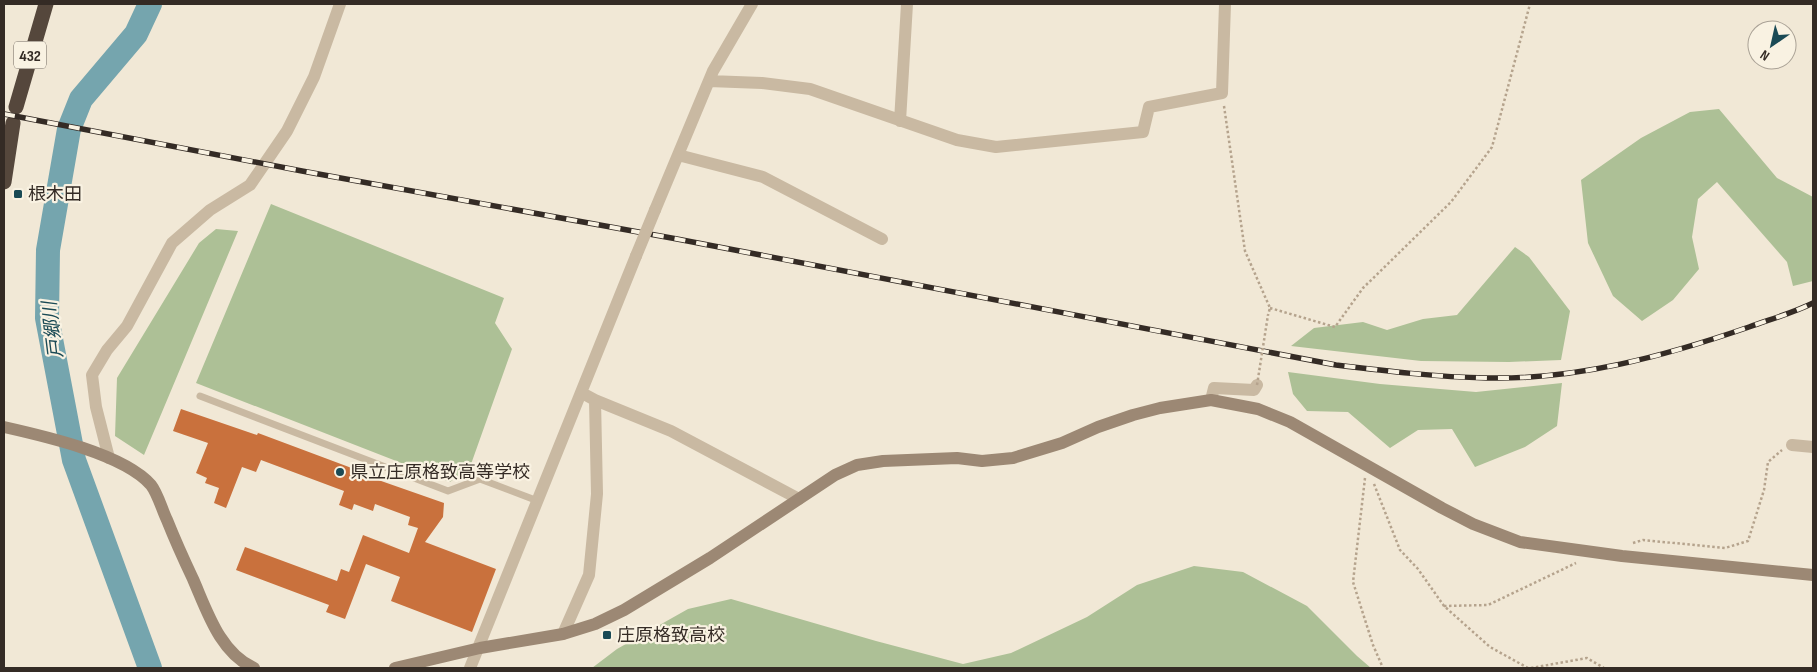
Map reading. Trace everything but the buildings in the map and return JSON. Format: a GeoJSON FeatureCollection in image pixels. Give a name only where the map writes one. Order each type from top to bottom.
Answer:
{"type":"FeatureCollection","features":[{"type":"Feature","properties":{"kind":"highway","name":"432"},"geometry":{"type":"LineString","coordinates":[[16,107],[46,4]]}},
{"type":"Feature","properties":{"kind":"highway"},"geometry":{"type":"LineString","coordinates":[[4,182],[13,123]]}},
{"type":"Feature","properties":{"kind":"street"},"geometry":{"type":"LineString","coordinates":[[109,458],[96,407],[92,375],[107,350],[127,326],[172,243],[210,210],[250,185],[287,132],[314,77],[340,4]]}},
{"type":"Feature","properties":{"kind":"street"},"geometry":{"type":"LineString","coordinates":[[470,668],[480,648],[636,256],[713,70],[752,4]]}},
{"type":"Feature","properties":{"kind":"street"},"geometry":{"type":"LineString","coordinates":[[900,121],[906,4]]}},
{"type":"Feature","properties":{"kind":"street"},"geometry":{"type":"LineString","coordinates":[[709,81],[762,83],[810,89],[957,140],[996,147],[1143,132],[1149,106],[1222,93],[1225,4]]}},
{"type":"Feature","properties":{"kind":"street"},"geometry":{"type":"LineString","coordinates":[[678,155],[763,177],[882,239]]}},
{"type":"Feature","properties":{"kind":"street"},"geometry":{"type":"LineString","coordinates":[[1211,400],[1214,388],[1254,390],[1257,385]]}},
{"type":"Feature","properties":{"kind":"street"},"geometry":{"type":"LineString","coordinates":[[582,393],[671,431],[800,499]]}},
{"type":"Feature","properties":{"kind":"street"},"geometry":{"type":"LineString","coordinates":[[563,634],[589,575],[597,494],[595,400]]}},
{"type":"Feature","properties":{"kind":"street"},"geometry":{"type":"LineString","coordinates":[[396,668],[480,648],[563,634],[595,624],[624,610],[710,558],[835,475],[857,465],[883,460],[957,458],[982,461],[1013,458],[1062,443],[1098,427],[1133,415],[1160,408],[1211,400],[1258,408],[1290,422],[1473,524],[1520,542],[1622,556],[1813,574]]}},
{"type":"Feature","properties":{"kind":"street"},"geometry":{"type":"LineString","coordinates":[[4,427],[42,435],[109,458],[126,465],[151,486],[213,626],[229,648],[254,668]]}},
{"type":"Feature","properties":{"kind":"street"},"geometry":{"type":"LineString","coordinates":[[1792,445],[1813,447]]}},
{"type":"Feature","properties":{"kind":"lane"},"geometry":{"type":"LineString","coordinates":[[200,396],[448,491],[480,479],[538,502]]}},
{"type":"Feature","properties":{"kind":"path"},"geometry":{"type":"LineString","coordinates":[[1270,308],[1336,327],[1363,288],[1451,202],[1492,147],[1530,4]]}},
{"type":"Feature","properties":{"kind":"path"},"geometry":{"type":"LineString","coordinates":[[1222,93],[1245,251],[1270,308],[1257,385]]}},
{"type":"Feature","properties":{"kind":"path"},"geometry":{"type":"LineString","coordinates":[[1367,466],[1353,582],[1373,645],[1383,668]]}},
{"type":"Feature","properties":{"kind":"path"},"geometry":{"type":"LineString","coordinates":[[1367,466],[1400,550],[1418,569],[1444,606],[1490,647],[1529,668],[1587,658],[1604,668]]}},
{"type":"Feature","properties":{"kind":"green space"},"geometry":{"type":"Polygon","coordinates":[[[1719,109],[1777,178],[1813,197],[1813,281],[1793,286],[1787,262],[1717,182],[1698,199],[1692,237],[1699,269],[1673,300],[1642,321],[1613,296],[1588,243],[1581,180],[1641,138],[1690,112],[1719,109]]]}},
{"type":"Feature","properties":{"kind":"green space"},"geometry":{"type":"Polygon","coordinates":[[[271,204],[504,298],[495,323],[512,349],[470,467],[450,482],[196,383],[271,204]]]}},
{"type":"Feature","properties":{"kind":"green space"},"geometry":{"type":"Polygon","coordinates":[[[216,229],[238,231],[144,455],[115,436],[117,378],[199,243],[216,229]]]}},
{"type":"Feature","properties":{"kind":"green space"},"geometry":{"type":"Polygon","coordinates":[[[1515,247],[1529,257],[1570,311],[1561,360],[1509,362],[1421,361],[1291,346],[1314,328],[1363,322],[1387,330],[1423,319],[1457,315],[1515,247]]]}},
{"type":"Feature","properties":{"kind":"green space"},"geometry":{"type":"Polygon","coordinates":[[[1288,372],[1380,384],[1476,392],[1562,383],[1557,426],[1525,447],[1475,467],[1452,429],[1418,430],[1390,448],[1348,412],[1307,411],[1293,394],[1288,372]]]}},
{"type":"Feature","properties":{"kind":"green space"},"geometry":{"type":"Polygon","coordinates":[[[1194,566],[1243,572],[1307,606],[1371,668],[592,668],[617,649],[688,609],[731,599],[963,664],[1011,653],[1087,617],[1137,585],[1194,566]]]}},
{"type":"Feature","properties":{"kind":"waterway","name":"戸郷川"},"geometry":{"type":"LineString","coordinates":[[150,4],[136,34],[81,99],[69,129],[48,250],[47,318],[74,460],[150,668]]}},
{"type":"Feature","properties":{"kind":"railway"},"geometry":{"type":"LineString","coordinates":[[4,114],[302,171],[677,239],[1336,365],[1392,371],[1449,376],[1521,378],[1587,370],[1653,356],[1717,338],[1782,316],[1813,303]]}},
{"type":"Feature","properties":{"kind":"place","name":"根木田"},"geometry":{"type":"Point","coordinates":[18,194]}},
{"type":"Feature","properties":{"kind":"place","name":"県立庄原格致高等学校"},"geometry":{"type":"Point","coordinates":[340,472]}},
{"type":"Feature","properties":{"kind":"place","name":"庄原格致高校"},"geometry":{"type":"Point","coordinates":[607,635]}}]}
